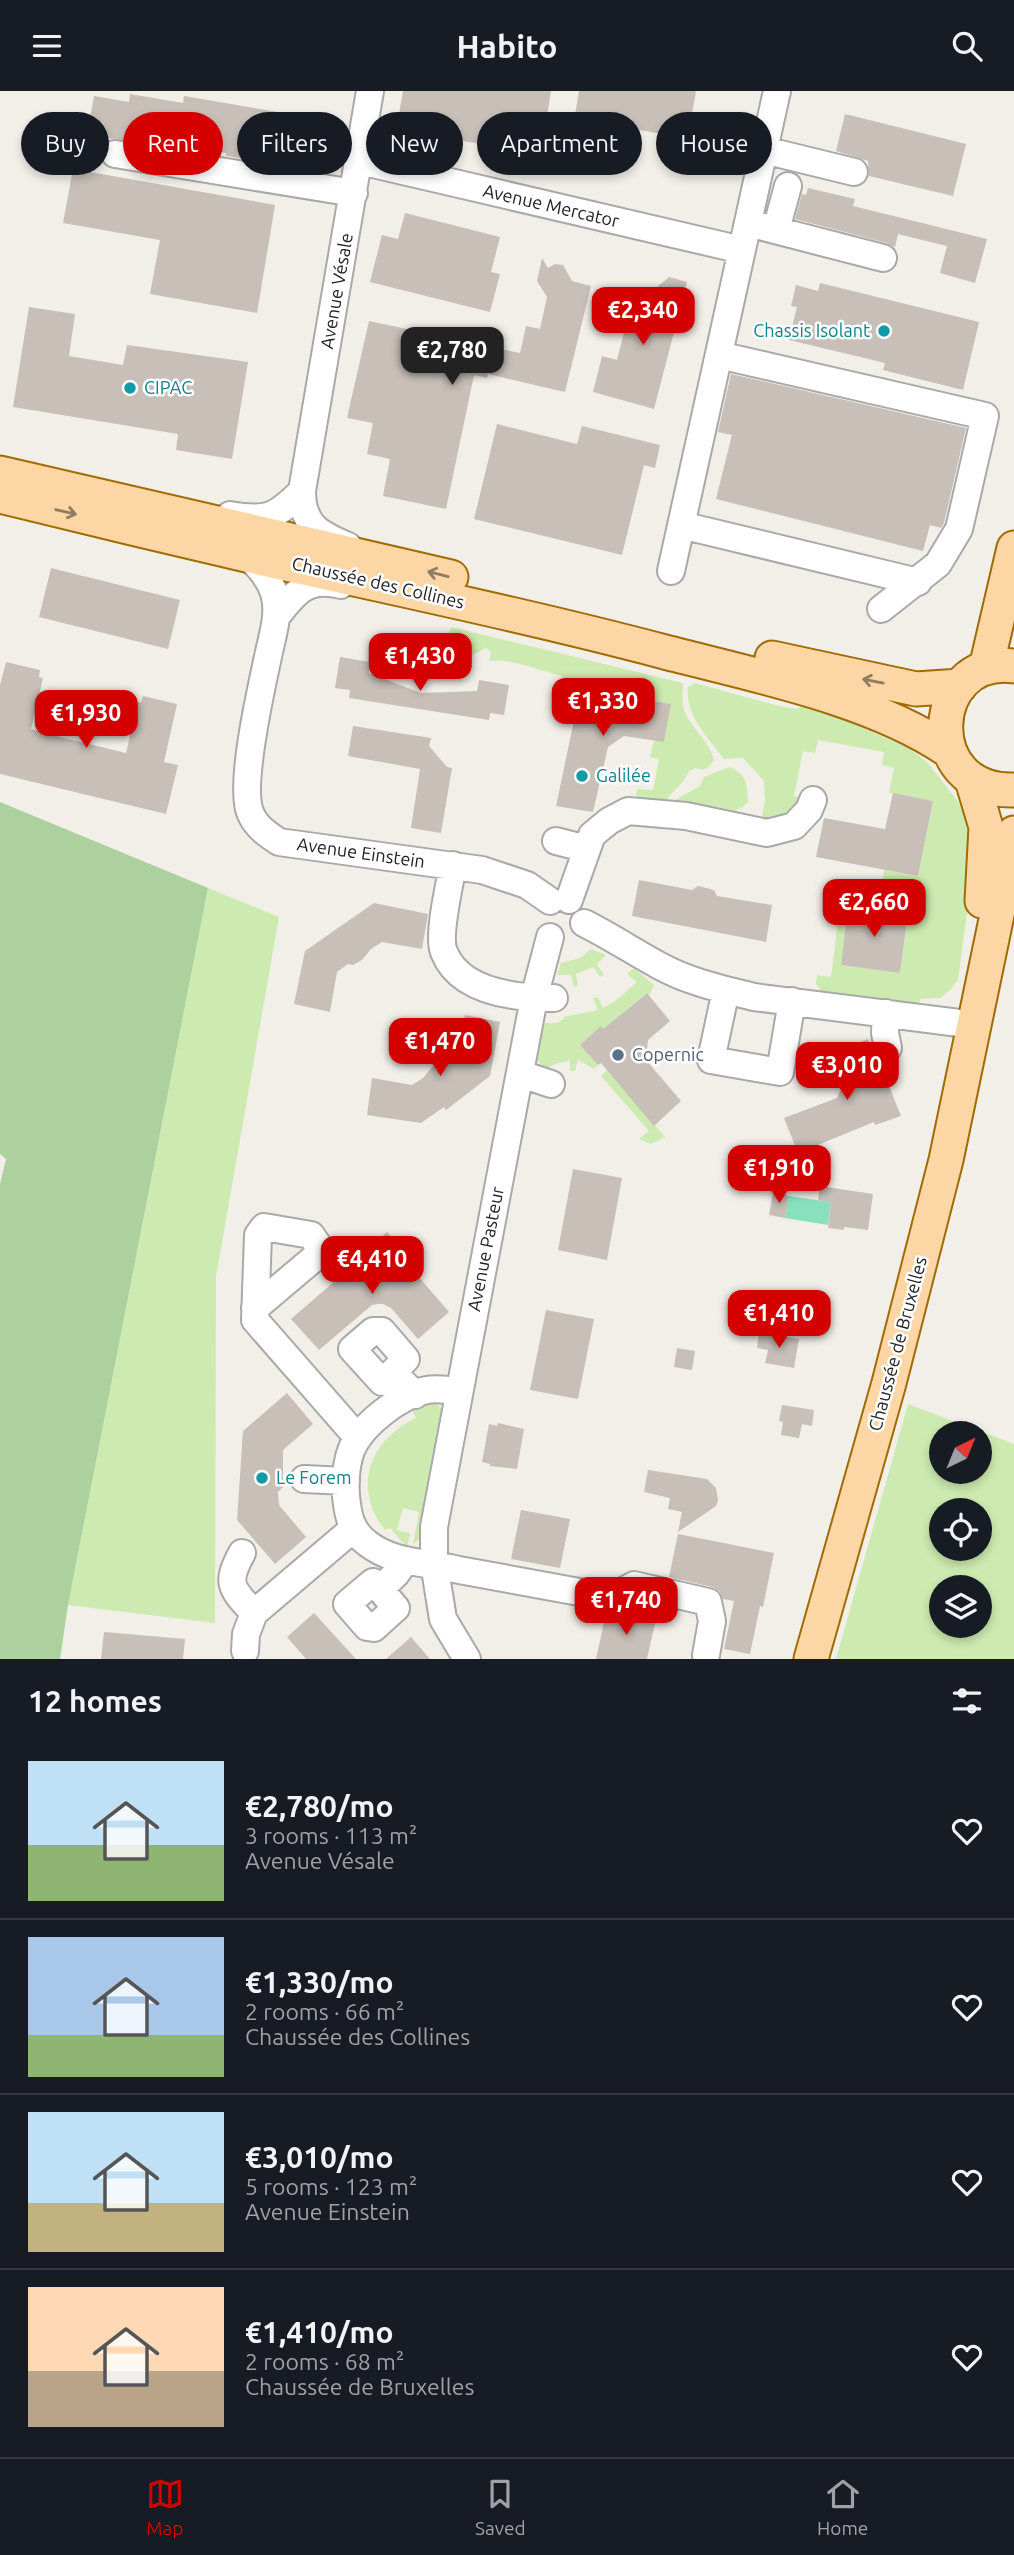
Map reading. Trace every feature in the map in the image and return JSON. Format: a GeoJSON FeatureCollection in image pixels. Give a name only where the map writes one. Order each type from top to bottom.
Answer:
{"type":"FeatureCollection","features":[{"type":"Feature","properties":{"kind":"main road","name":"Chaussée des Collines"},"geometry":{"type":"LineString","coordinates":[[0,473],[378,559],[821,670],[916,689],[986,673]]}},
{"type":"Feature","properties":{"kind":"main road","name":"Chaussée des Collines"},"geometry":{"type":"LineString","coordinates":[[0,496],[246,555],[557,624],[783,683],[901,724],[949,751]]}},
{"type":"Feature","properties":{"kind":"main road"},"geometry":{"type":"LineString","coordinates":[[949,751],[944,729],[948,706],[986,673],[1014,548]]}},
{"type":"Feature","properties":{"kind":"main road","name":"Chaussée de Bruxelles"},"geometry":{"type":"LineString","coordinates":[[949,751],[962,772],[972,780],[986,827],[975,1025]]}},
{"type":"Feature","properties":{"kind":"main road"},"geometry":{"type":"LineString","coordinates":[[972,780],[991,789],[1014,790]]}},
{"type":"Feature","properties":{"kind":"main road","name":"Chaussée de Bruxelles"},"geometry":{"type":"LineString","coordinates":[[811,1659],[889,1383],[946,1160],[1014,833]]}},
{"type":"Feature","properties":{"kind":"street","name":"Avenue Vésale"},"geometry":{"type":"LineString","coordinates":[[370,91],[302,491],[302,510],[313,527],[342,544],[378,559]]}},
{"type":"Feature","properties":{"kind":"street"},"geometry":{"type":"LineString","coordinates":[[772,114],[777,91]]}},
{"type":"Feature","properties":{"kind":"street"},"geometry":{"type":"LineString","coordinates":[[772,152],[854,172]]}},
{"type":"Feature","properties":{"kind":"street"},"geometry":{"type":"LineString","coordinates":[[115,154],[354,193]]}},
{"type":"Feature","properties":{"kind":"street","name":"Avenue Mercator"},"geometry":{"type":"LineString","coordinates":[[360,161],[742,250]]}},
{"type":"Feature","properties":{"kind":"street"},"geometry":{"type":"LineString","coordinates":[[671,571],[759,175]]}},
{"type":"Feature","properties":{"kind":"street"},"geometry":{"type":"LineString","coordinates":[[776,230],[788,185]]}},
{"type":"Feature","properties":{"kind":"street"},"geometry":{"type":"LineString","coordinates":[[748,223],[883,258]]}},
{"type":"Feature","properties":{"kind":"street"},"geometry":{"type":"LineString","coordinates":[[719,355],[985,417],[960,529],[938,564],[881,610]]}},
{"type":"Feature","properties":{"kind":"street"},"geometry":{"type":"LineString","coordinates":[[42,483],[93,482],[231,516],[261,519],[285,508],[302,491]]}},
{"type":"Feature","properties":{"kind":"street"},"geometry":{"type":"LineString","coordinates":[[681,526],[918,582]]}},
{"type":"Feature","properties":{"kind":"street","name":"Avenue Einstein"},"geometry":{"type":"LineString","coordinates":[[246,555],[265,575],[274,594],[277,616],[253,730],[246,796],[250,813],[261,830],[279,842],[453,865],[517,880],[582,908],[584,923],[628,961],[662,968],[699,983],[754,996],[801,995],[886,1013],[975,1025]]}},
{"type":"Feature","properties":{"kind":"street"},"geometry":{"type":"LineString","coordinates":[[277,616],[292,596],[323,580],[520,628],[557,624]]}},
{"type":"Feature","properties":{"kind":"street"},"geometry":{"type":"LineString","coordinates":[[584,923],[575,936],[567,939],[550,937],[545,930],[542,914],[560,900],[592,835],[629,799],[686,816],[715,834],[767,833],[794,826],[809,810],[813,800]]}},
{"type":"Feature","properties":{"kind":"street"},"geometry":{"type":"LineString","coordinates":[[556,841],[587,849]]}},
{"type":"Feature","properties":{"kind":"street"},"geometry":{"type":"LineString","coordinates":[[453,865],[444,913],[443,951],[457,971],[473,983],[492,990],[544,998]]}},
{"type":"Feature","properties":{"kind":"street","name":"Avenue Pasteur"},"geometry":{"type":"LineString","coordinates":[[467,1659],[443,1619],[434,1563],[435,1527],[520,1075],[544,998],[550,937]]}},
{"type":"Feature","properties":{"kind":"street"},"geometry":{"type":"LineString","coordinates":[[726,990],[711,1060],[780,1072],[801,995]]}},
{"type":"Feature","properties":{"kind":"street"},"geometry":{"type":"LineString","coordinates":[[886,1013],[885,1033],[888,1048]]}},
{"type":"Feature","properties":{"kind":"street"},"geometry":{"type":"LineString","coordinates":[[520,1075],[551,1084]]}},
{"type":"Feature","properties":{"kind":"street"},"geometry":{"type":"LineString","coordinates":[[255,1308],[255,1320],[358,1438]]}},
{"type":"Feature","properties":{"kind":"street"},"geometry":{"type":"LineString","coordinates":[[393,1372],[415,1395]]}},
{"type":"Feature","properties":{"kind":"street"},"geometry":{"type":"LineString","coordinates":[[459,1392],[425,1390],[393,1405],[370,1423],[358,1438],[351,1450],[346,1481],[348,1513],[353,1529],[366,1543],[387,1556],[405,1560],[434,1563],[623,1600],[625,1590],[634,1585],[708,1602],[712,1621],[706,1655]]}},
{"type":"Feature","properties":{"kind":"street"},"geometry":{"type":"LineString","coordinates":[[304,1479],[346,1481]]}},
{"type":"Feature","properties":{"kind":"street"},"geometry":{"type":"LineString","coordinates":[[246,1651],[246,1634],[254,1612],[353,1529]]}},
{"type":"Feature","properties":{"kind":"street"},"geometry":{"type":"LineString","coordinates":[[242,1553],[231,1573],[233,1587],[254,1612]]}},
{"type":"Feature","properties":{"kind":"street"},"geometry":{"type":"LineString","coordinates":[[380,1589],[396,1574],[405,1560]]}},
{"type":"Feature","properties":{"kind":"green space"},"geometry":{"type":"Polygon","coordinates":[[[451,627],[683,683],[685,713],[708,746],[714,760],[709,767],[689,771],[664,803],[638,801],[637,789],[653,790],[659,759],[650,757],[654,740],[664,742],[671,704],[603,692],[602,686],[563,679],[563,676],[517,663],[489,661],[491,652],[486,648],[470,656],[462,656],[463,645],[446,642],[451,627]]]}},
{"type":"Feature","properties":{"kind":"green space"},"geometry":{"type":"Polygon","coordinates":[[[695,683],[779,706],[796,709],[804,706],[832,714],[910,749],[928,763],[959,803],[966,821],[969,848],[968,906],[958,980],[950,990],[940,998],[920,999],[919,1006],[823,993],[816,984],[817,975],[831,977],[841,897],[827,894],[828,891],[869,896],[870,908],[848,906],[841,965],[900,973],[908,914],[881,910],[885,885],[882,884],[884,870],[918,876],[933,801],[889,793],[894,768],[882,765],[884,752],[818,740],[815,753],[803,751],[794,796],[806,799],[784,823],[754,820],[755,816],[762,817],[765,801],[764,781],[743,758],[724,759],[705,734],[694,717],[688,698],[688,687],[695,683]]]}},
{"type":"Feature","properties":{"kind":"green space"},"geometry":{"type":"Polygon","coordinates":[[[729,767],[739,772],[745,780],[748,802],[743,807],[734,811],[708,807],[698,810],[673,807],[673,801],[700,786],[704,777],[729,767]]]}},
{"type":"Feature","properties":{"kind":"green space"},"geometry":{"type":"Polygon","coordinates":[[[0,802],[208,888],[68,1605],[60,1659],[0,1659],[0,1184],[6,1159],[0,1154],[0,802]]]}},
{"type":"Feature","properties":{"kind":"green space"},"geometry":{"type":"Polygon","coordinates":[[[208,888],[279,917],[216,1277],[215,1623],[68,1605],[208,888]]]}},
{"type":"Feature","properties":{"kind":"green space"},"geometry":{"type":"Polygon","coordinates":[[[591,949],[606,955],[597,964],[604,975],[600,977],[593,967],[576,974],[578,986],[574,987],[571,975],[557,975],[561,963],[580,958],[591,949]]]}},
{"type":"Feature","properties":{"kind":"green space"},"geometry":{"type":"Polygon","coordinates":[[[634,968],[654,985],[649,996],[646,993],[580,1045],[598,1065],[594,1069],[578,1060],[575,1071],[570,1071],[570,1060],[552,1065],[546,1070],[533,1056],[542,1023],[557,1023],[564,1019],[563,1017],[598,1010],[593,998],[598,997],[603,1008],[615,1001],[637,982],[627,974],[634,968]]]}},
{"type":"Feature","properties":{"kind":"green space"},"geometry":{"type":"Polygon","coordinates":[[[607,1070],[665,1137],[651,1144],[639,1139],[649,1131],[601,1076],[607,1070]]]}},
{"type":"Feature","properties":{"kind":"green space"},"geometry":{"type":"Polygon","coordinates":[[[789,1196],[831,1202],[828,1225],[785,1218],[789,1196]]]}},
{"type":"Feature","properties":{"kind":"green space"},"geometry":{"type":"Polygon","coordinates":[[[433,1400],[447,1415],[422,1536],[413,1545],[419,1512],[403,1508],[397,1530],[410,1533],[407,1549],[399,1549],[404,1544],[390,1528],[385,1530],[369,1498],[370,1467],[387,1439],[416,1418],[410,1406],[433,1400]]]}},
{"type":"Feature","properties":{"kind":"green space"},"geometry":{"type":"Polygon","coordinates":[[[908,1404],[953,1421],[929,1421],[929,1484],[992,1484],[992,1436],[1014,1444],[1014,1659],[836,1659],[908,1404]]]}},
{"type":"Feature","properties":{"kind":"building"},"geometry":{"type":"Polygon","coordinates":[[[403,91],[551,91],[548,112],[477,112],[477,143],[463,141],[463,112],[399,112],[403,91]]]}},
{"type":"Feature","properties":{"kind":"building"},"geometry":{"type":"Polygon","coordinates":[[[579,91],[696,91],[692,112],[656,112],[656,133],[642,130],[642,112],[576,112],[579,91]]]}},
{"type":"Feature","properties":{"kind":"building"},"geometry":{"type":"Polygon","coordinates":[[[130,94],[183,103],[184,96],[278,112],[237,112],[237,158],[226,156],[223,153],[223,112],[123,112],[123,140],[109,138],[109,112],[91,112],[94,96],[129,102],[130,94]]]}},
{"type":"Feature","properties":{"kind":"building"},"geometry":{"type":"Polygon","coordinates":[[[845,114],[966,144],[953,196],[869,176],[868,161],[836,151],[845,114]]]}},
{"type":"Feature","properties":{"kind":"building"},"geometry":{"type":"Polygon","coordinates":[[[72,175],[107,175],[275,205],[257,313],[150,294],[160,240],[63,223],[72,175]]]}},
{"type":"Feature","properties":{"kind":"building"},"geometry":{"type":"Polygon","coordinates":[[[808,188],[855,199],[853,206],[987,239],[975,283],[940,273],[947,246],[898,234],[895,247],[795,219],[802,194],[806,195],[808,188]]]}},
{"type":"Feature","properties":{"kind":"building"},"geometry":{"type":"Polygon","coordinates":[[[405,213],[500,237],[491,272],[500,274],[490,312],[370,282],[382,235],[398,239],[405,213]]]}},
{"type":"Feature","properties":{"kind":"building"},"geometry":{"type":"Polygon","coordinates":[[[542,258],[548,268],[555,264],[563,265],[572,281],[591,286],[565,392],[488,374],[487,378],[474,375],[446,509],[383,496],[390,459],[367,454],[373,423],[347,418],[369,321],[520,353],[526,326],[540,329],[547,297],[537,281],[542,258]]]}},
{"type":"Feature","properties":{"kind":"building"},"geometry":{"type":"Polygon","coordinates":[[[669,277],[687,282],[654,409],[593,392],[602,356],[617,360],[634,294],[645,297],[669,277]]]}},
{"type":"Feature","properties":{"kind":"building","name":"Chassis Isolant"},"geometry":{"type":"Polygon","coordinates":[[[820,283],[979,322],[963,390],[883,370],[885,363],[789,340],[797,307],[791,306],[796,285],[818,291],[820,283]]]}},
{"type":"Feature","properties":{"kind":"building","name":"CIPAC"},"geometry":{"type":"Polygon","coordinates":[[[29,307],[75,314],[69,356],[123,365],[127,345],[248,362],[232,459],[176,450],[178,434],[13,407],[29,307]]]}},
{"type":"Feature","properties":{"kind":"building"},"geometry":{"type":"Polygon","coordinates":[[[731,374],[966,428],[944,523],[941,528],[930,525],[923,551],[716,499],[732,435],[718,432],[731,374]]]}},
{"type":"Feature","properties":{"kind":"building"},"geometry":{"type":"Polygon","coordinates":[[[497,424],[577,444],[582,426],[660,445],[655,468],[644,465],[622,555],[474,519],[497,424]]]}},
{"type":"Feature","properties":{"kind":"building"},"geometry":{"type":"Polygon","coordinates":[[[51,568],[180,600],[168,649],[39,617],[51,568]]]}},
{"type":"Feature","properties":{"kind":"building"},"geometry":{"type":"Polygon","coordinates":[[[340,657],[370,662],[369,673],[421,693],[477,691],[479,680],[509,685],[504,715],[490,713],[489,720],[349,698],[350,690],[335,688],[340,657]]]}},
{"type":"Feature","properties":{"kind":"building"},"geometry":{"type":"Polygon","coordinates":[[[6,662],[40,670],[39,677],[43,678],[31,729],[64,738],[126,753],[138,702],[141,703],[143,696],[177,704],[164,762],[178,765],[166,814],[0,774],[0,685],[6,662]]]}},
{"type":"Feature","properties":{"kind":"building","name":"Galilée"},"geometry":{"type":"Polygon","coordinates":[[[575,683],[602,686],[603,692],[671,704],[664,742],[624,736],[608,747],[593,812],[556,806],[576,711],[570,710],[575,683]]]}},
{"type":"Feature","properties":{"kind":"building"},"geometry":{"type":"Polygon","coordinates":[[[353,726],[431,738],[429,746],[447,767],[452,768],[441,833],[411,828],[420,769],[348,756],[353,726]]]}},
{"type":"Feature","properties":{"kind":"building"},"geometry":{"type":"Polygon","coordinates":[[[893,793],[933,801],[918,876],[816,857],[824,818],[885,829],[893,793]]]}},
{"type":"Feature","properties":{"kind":"building"},"geometry":{"type":"Polygon","coordinates":[[[639,880],[692,890],[698,886],[714,890],[717,896],[772,905],[766,942],[632,916],[639,880]]]}},
{"type":"Feature","properties":{"kind":"building"},"geometry":{"type":"Polygon","coordinates":[[[374,903],[428,914],[422,949],[382,942],[371,949],[362,960],[353,965],[348,964],[337,972],[330,1012],[294,1004],[305,951],[374,903]]]}},
{"type":"Feature","properties":{"kind":"building"},"geometry":{"type":"Polygon","coordinates":[[[848,906],[908,913],[900,973],[841,965],[848,906]]]}},
{"type":"Feature","properties":{"kind":"building","name":"Copernic"},"geometry":{"type":"Polygon","coordinates":[[[647,993],[670,1021],[648,1040],[646,1060],[681,1101],[654,1126],[601,1063],[598,1065],[580,1045],[601,1026],[603,1029],[647,993]]]}},
{"type":"Feature","properties":{"kind":"building"},"geometry":{"type":"Polygon","coordinates":[[[465,1015],[500,1022],[490,1076],[446,1110],[444,1107],[421,1123],[367,1115],[372,1078],[412,1085],[423,1078],[440,1061],[446,1062],[457,1054],[465,1015]]]}},
{"type":"Feature","properties":{"kind":"building"},"geometry":{"type":"Polygon","coordinates":[[[868,1039],[886,1088],[889,1086],[901,1116],[875,1125],[874,1122],[798,1153],[784,1118],[837,1098],[845,1081],[834,1052],[868,1039]]]}},
{"type":"Feature","properties":{"kind":"building"},"geometry":{"type":"Polygon","coordinates":[[[573,1169],[622,1178],[607,1260],[558,1250],[573,1169]]]}},
{"type":"Feature","properties":{"kind":"building"},"geometry":{"type":"Polygon","coordinates":[[[820,1186],[873,1194],[868,1230],[828,1228],[831,1202],[818,1200],[820,1186]]]}},
{"type":"Feature","properties":{"kind":"building"},"geometry":{"type":"Polygon","coordinates":[[[773,1193],[789,1196],[785,1218],[769,1215],[773,1193]]]}},
{"type":"Feature","properties":{"kind":"building"},"geometry":{"type":"Polygon","coordinates":[[[387,1232],[409,1257],[405,1261],[449,1312],[418,1339],[391,1308],[383,1304],[372,1305],[319,1350],[291,1319],[364,1256],[361,1254],[387,1232]]]}},
{"type":"Feature","properties":{"kind":"building"},"geometry":{"type":"Polygon","coordinates":[[[546,1310],[594,1319],[578,1399],[530,1390],[546,1310]]]}},
{"type":"Feature","properties":{"kind":"building"},"geometry":{"type":"Polygon","coordinates":[[[759,1333],[799,1339],[794,1368],[765,1363],[768,1350],[757,1348],[759,1333]]]}},
{"type":"Feature","properties":{"kind":"building"},"geometry":{"type":"Polygon","coordinates":[[[677,1348],[695,1351],[692,1370],[674,1367],[677,1348]]]}},
{"type":"Feature","properties":{"kind":"building","name":"Le Forem"},"geometry":{"type":"Polygon","coordinates":[[[287,1393],[313,1424],[283,1450],[283,1487],[278,1492],[279,1505],[306,1537],[275,1564],[237,1520],[243,1431],[287,1393]]]}},
{"type":"Feature","properties":{"kind":"building"},"geometry":{"type":"Polygon","coordinates":[[[782,1405],[814,1410],[812,1426],[802,1424],[799,1438],[781,1435],[783,1422],[779,1421],[782,1405]]]}},
{"type":"Feature","properties":{"kind":"building"},"geometry":{"type":"Polygon","coordinates":[[[498,1423],[524,1429],[517,1469],[490,1466],[482,1462],[489,1424],[497,1426],[498,1423]]]}},
{"type":"Feature","properties":{"kind":"building"},"geometry":{"type":"Polygon","coordinates":[[[648,1470],[707,1479],[716,1488],[716,1506],[678,1532],[682,1512],[668,1509],[670,1498],[644,1492],[648,1470]]]}},
{"type":"Feature","properties":{"kind":"building"},"geometry":{"type":"Polygon","coordinates":[[[521,1510],[570,1519],[560,1568],[511,1559],[521,1510]]]}},
{"type":"Feature","properties":{"kind":"building"},"geometry":{"type":"Polygon","coordinates":[[[678,1534],[774,1553],[750,1654],[724,1649],[734,1601],[723,1599],[719,1591],[712,1587],[669,1577],[678,1534]]]}},
{"type":"Feature","properties":{"kind":"building"},"geometry":{"type":"Polygon","coordinates":[[[314,1613],[356,1659],[306,1659],[287,1637],[314,1613]]]}},
{"type":"Feature","properties":{"kind":"building"},"geometry":{"type":"Polygon","coordinates":[[[606,1613],[656,1619],[647,1659],[596,1659],[606,1613]]]}},
{"type":"Feature","properties":{"kind":"building"},"geometry":{"type":"Polygon","coordinates":[[[104,1632],[185,1639],[183,1659],[101,1659],[104,1632]]]}},
{"type":"Feature","properties":{"kind":"building"},"geometry":{"type":"Polygon","coordinates":[[[411,1637],[430,1659],[386,1659],[411,1637]]]}},
{"type":"Feature","properties":{"kind":"place","name":"Chassis Isolant"},"geometry":{"type":"Point","coordinates":[884,331]}},
{"type":"Feature","properties":{"kind":"place","name":"CIPAC"},"geometry":{"type":"Point","coordinates":[130,388]}},
{"type":"Feature","properties":{"kind":"place","name":"Galilée"},"geometry":{"type":"Point","coordinates":[582,776]}},
{"type":"Feature","properties":{"kind":"place","name":"Copernic"},"geometry":{"type":"Point","coordinates":[618,1055]}},
{"type":"Feature","properties":{"kind":"place","name":"Le Forem"},"geometry":{"type":"Point","coordinates":[262,1478]}}]}
